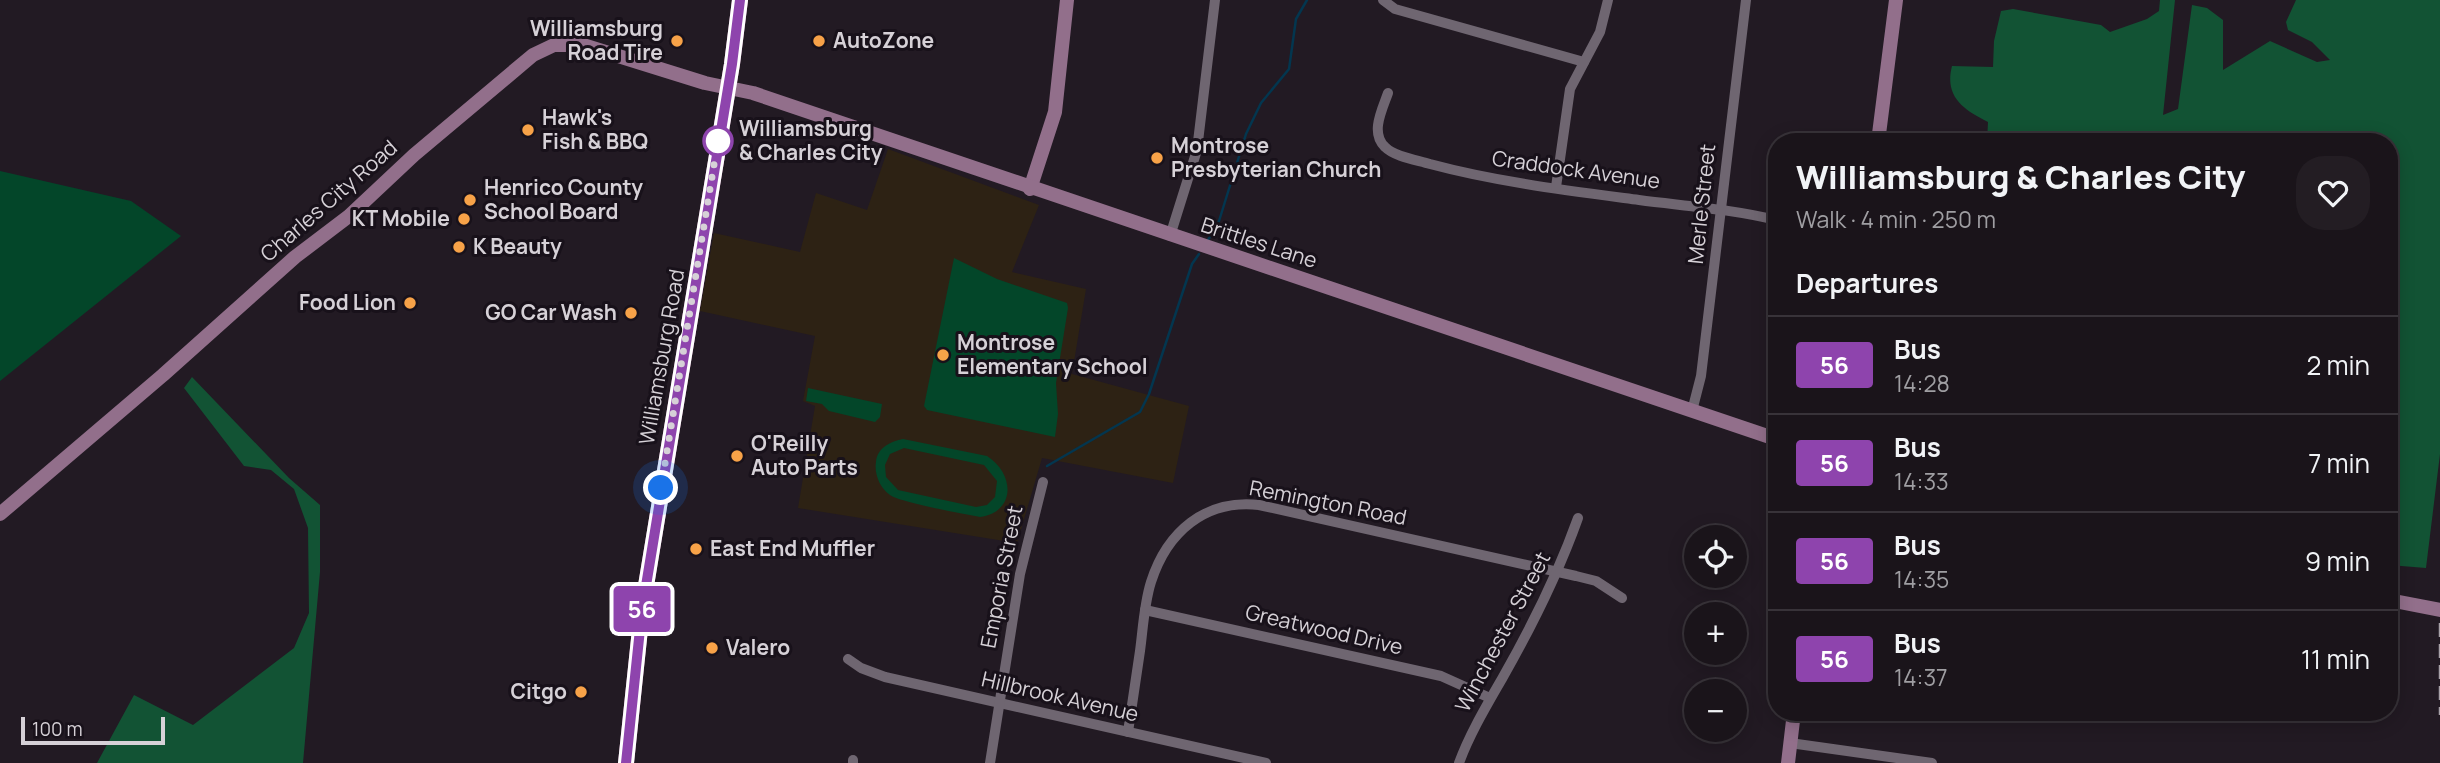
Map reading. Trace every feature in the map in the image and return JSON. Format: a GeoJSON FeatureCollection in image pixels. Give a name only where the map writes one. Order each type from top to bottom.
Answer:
{"type":"FeatureCollection","features":[{"type":"Feature","properties":{"kind":"main road","name":"Williamsburg Road"},"geometry":{"type":"LineString","coordinates":[[626,763],[642,610],[740,0]]}},
{"type":"Feature","properties":{"kind":"main road"},"geometry":{"type":"LineString","coordinates":[[1030,189],[1055,112],[1067,0]]}},
{"type":"Feature","properties":{"kind":"main road"},"geometry":{"type":"LineString","coordinates":[[1879,133],[1896,0]]}},
{"type":"Feature","properties":{"kind":"main road","name":"Charles City Road"},"geometry":{"type":"LineString","coordinates":[[0,513],[163,375],[295,257],[349,216],[414,155],[533,55],[562,44],[583,45],[705,83],[728,87]]}},
{"type":"Feature","properties":{"kind":"main road","name":"Brittles Lane"},"geometry":{"type":"LineString","coordinates":[[728,87],[753,93],[1030,189],[1768,436]]}},
{"type":"Feature","properties":{"kind":"main road"},"geometry":{"type":"LineString","coordinates":[[2398,602],[2440,610]]}},
{"type":"Feature","properties":{"kind":"main road"},"geometry":{"type":"LineString","coordinates":[[1788,763],[1793,721]]}},
{"type":"Feature","properties":{"kind":"street"},"geometry":{"type":"LineString","coordinates":[[1170,236],[1197,150],[1216,0]]}},
{"type":"Feature","properties":{"kind":"street"},"geometry":{"type":"LineString","coordinates":[[1383,0],[1395,9],[1584,62]]}},
{"type":"Feature","properties":{"kind":"street"},"geometry":{"type":"LineString","coordinates":[[1556,187],[1570,89],[1600,32],[1608,0]]}},
{"type":"Feature","properties":{"kind":"street","name":"Merle Street"},"geometry":{"type":"LineString","coordinates":[[1692,411],[1700,376],[1746,0]]}},
{"type":"Feature","properties":{"kind":"street","name":"Craddock Avenue"},"geometry":{"type":"LineString","coordinates":[[1388,93],[1377,127],[1379,138],[1390,151],[1414,160],[1478,175],[1639,200],[1720,209],[1768,218]]}},
{"type":"Feature","properties":{"kind":"street","name":"Emporia Street"},"geometry":{"type":"LineString","coordinates":[[990,763],[1020,574],[1043,482]]}},
{"type":"Feature","properties":{"kind":"street","name":"Remington Road"},"geometry":{"type":"LineString","coordinates":[[1128,732],[1146,610],[1152,580],[1160,560],[1177,535],[1198,517],[1225,505],[1243,503],[1558,572],[1596,581],[1622,598]]}},
{"type":"Feature","properties":{"kind":"street","name":"Winchester Street"},"geometry":{"type":"LineString","coordinates":[[1459,763],[1490,698],[1558,572],[1578,518]]}},
{"type":"Feature","properties":{"kind":"street","name":"Greatwood Drive"},"geometry":{"type":"LineString","coordinates":[[1146,610],[1441,676],[1490,698]]}},
{"type":"Feature","properties":{"kind":"street","name":"Hillbrook Avenue"},"geometry":{"type":"LineString","coordinates":[[848,659],[861,668],[885,677],[1266,763]]}},
{"type":"Feature","properties":{"kind":"street"},"geometry":{"type":"LineString","coordinates":[[1790,743],[1932,763]]}},
{"type":"Feature","properties":{"kind":"shaded area","name":"Montrose Elementary School"},"geometry":{"type":"Polygon","coordinates":[[[888,149],[1039,205],[1012,272],[1086,289],[1072,374],[1189,406],[1173,483],[1042,458],[1017,543],[798,508],[815,406],[803,401],[815,336],[700,311],[714,233],[800,252],[816,193],[867,210],[888,149]]]}},
{"type":"Feature","properties":{"kind":"green space"},"geometry":{"type":"Polygon","coordinates":[[[2160,0],[2175,0],[2163,115],[2178,109],[2192,5],[2207,8],[2223,20],[2223,70],[2270,41],[2317,62],[2330,60],[2312,42],[2288,30],[2286,22],[2296,0],[2440,0],[2440,454],[2426,568],[2398,566],[2398,133],[1987,133],[1988,122],[1971,113],[1954,94],[1950,77],[1952,66],[1993,67],[1994,41],[2001,11],[2013,9],[2101,25],[2110,32],[2147,19],[2159,11],[2160,0]]]}},
{"type":"Feature","properties":{"kind":"green space"},"geometry":{"type":"Polygon","coordinates":[[[0,171],[131,201],[181,236],[0,381],[0,171]]]}},
{"type":"Feature","properties":{"kind":"green space"},"geometry":{"type":"Polygon","coordinates":[[[954,258],[997,279],[1067,303],[1056,383],[1058,414],[1055,437],[927,410],[924,406],[954,258]]]}},
{"type":"Feature","properties":{"kind":"green space"},"geometry":{"type":"Polygon","coordinates":[[[192,377],[289,478],[320,505],[320,572],[303,763],[97,763],[134,695],[193,725],[294,648],[309,613],[308,528],[294,489],[271,470],[244,466],[184,388],[192,377]]]}},
{"type":"Feature","properties":{"kind":"green space"},"geometry":{"type":"Polygon","coordinates":[[[808,388],[882,404],[880,417],[875,422],[829,411],[822,404],[806,401],[808,388]]]}},
{"type":"Feature","properties":{"kind":"green space"},"geometry":{"type":"Polygon","coordinates":[[[903,439],[987,456],[1003,472],[1007,482],[1008,491],[1000,508],[992,514],[980,517],[890,495],[878,480],[877,457],[889,443],[903,439]],[[904,448],[890,454],[885,465],[886,477],[898,490],[976,507],[987,505],[995,497],[997,481],[984,465],[904,448]]]}},
{"type":"Feature","properties":{"kind":"waterway"},"geometry":{"type":"LineString","coordinates":[[1208,240],[1219,221],[1246,134],[1261,103],[1289,69],[1296,19],[1307,0]]}},
{"type":"Feature","properties":{"kind":"waterway"},"geometry":{"type":"LineString","coordinates":[[1047,466],[1140,412],[1149,394],[1192,264],[1199,254]]}},
{"type":"Feature","properties":{"kind":"railway"},"geometry":{"type":"LineString","coordinates":[[2440,623],[2440,715]]}},
{"type":"Feature","properties":{"kind":"bus line","name":"56"},"geometry":{"type":"LineString","coordinates":[[626,763],[642,610],[732,64],[740,0]]}},
{"type":"Feature","properties":{"kind":"place","name":"Williamsburg Road Tire"},"geometry":{"type":"Point","coordinates":[677,41]}},
{"type":"Feature","properties":{"kind":"place","name":"AutoZone"},"geometry":{"type":"Point","coordinates":[819,41]}},
{"type":"Feature","properties":{"kind":"place","name":"Hawk's Fish & BBQ"},"geometry":{"type":"Point","coordinates":[528,130]}},
{"type":"Feature","properties":{"kind":"place","name":"Williamsburg & Charles City"},"geometry":{"type":"Point","coordinates":[718,141]}},
{"type":"Feature","properties":{"kind":"place","name":"Montrose Presbyterian Church"},"geometry":{"type":"Point","coordinates":[1157,158]}},
{"type":"Feature","properties":{"kind":"place","name":"Henrico County School Board"},"geometry":{"type":"Point","coordinates":[470,200]}},
{"type":"Feature","properties":{"kind":"place","name":"KT Mobile"},"geometry":{"type":"Point","coordinates":[464,219]}},
{"type":"Feature","properties":{"kind":"place","name":"K Beauty"},"geometry":{"type":"Point","coordinates":[459,247]}},
{"type":"Feature","properties":{"kind":"place","name":"Food Lion"},"geometry":{"type":"Point","coordinates":[410,303]}},
{"type":"Feature","properties":{"kind":"place","name":"GO Car Wash"},"geometry":{"type":"Point","coordinates":[631,313]}},
{"type":"Feature","properties":{"kind":"place","name":"Montrose Elementary School"},"geometry":{"type":"Point","coordinates":[943,355]}},
{"type":"Feature","properties":{"kind":"place","name":"O'Reilly Auto Parts"},"geometry":{"type":"Point","coordinates":[737,456]}},
{"type":"Feature","properties":{"kind":"place","name":"East End Muffler"},"geometry":{"type":"Point","coordinates":[696,549]}},
{"type":"Feature","properties":{"kind":"place","name":"Valero"},"geometry":{"type":"Point","coordinates":[712,648]}},
{"type":"Feature","properties":{"kind":"place","name":"Citgo"},"geometry":{"type":"Point","coordinates":[581,692]}},
{"type":"Feature","properties":{"kind":"route"},"geometry":{"type":"LineString","coordinates":[[661,488],[719,134],[718,141]]}}]}
